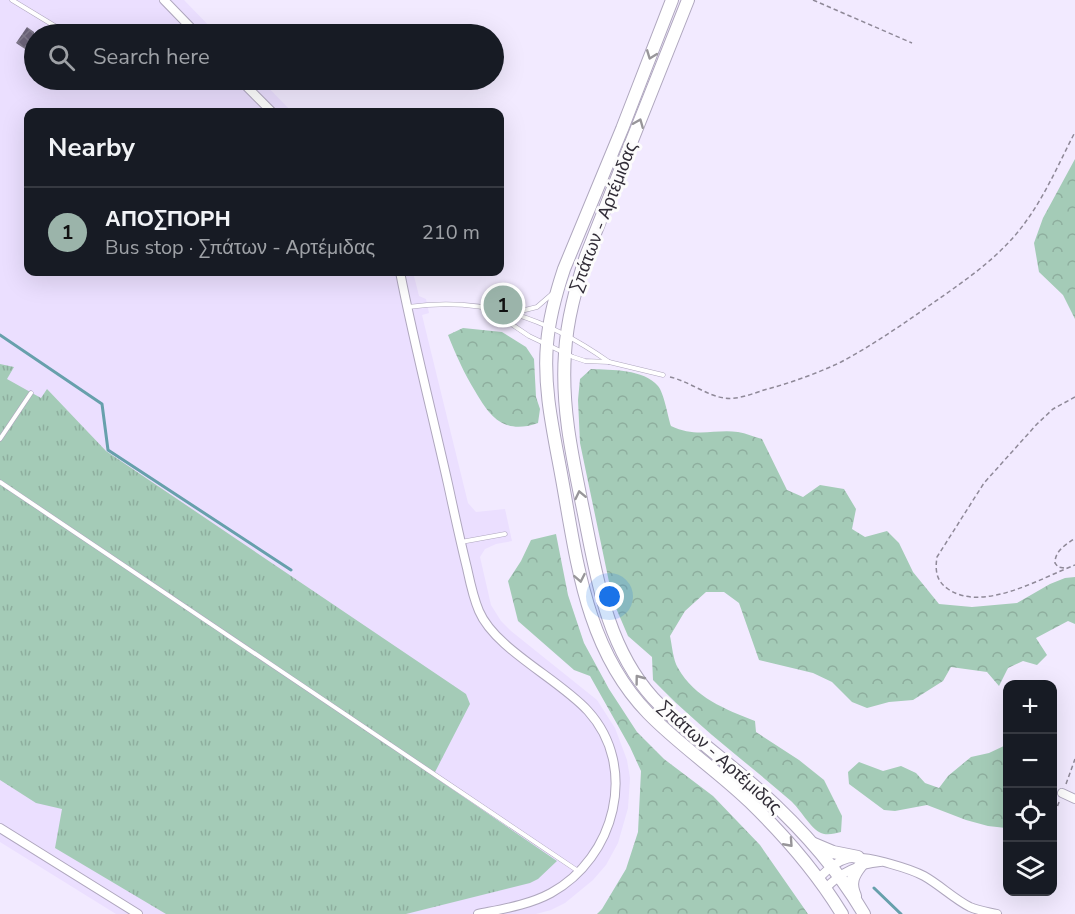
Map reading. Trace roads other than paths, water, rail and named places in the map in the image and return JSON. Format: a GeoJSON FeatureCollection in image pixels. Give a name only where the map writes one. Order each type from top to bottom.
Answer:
{"type":"FeatureCollection","features":[{"type":"Feature","properties":{"kind":"main road","name":"Σπάτων - Αρτέμιδας"},"geometry":{"type":"LineString","coordinates":[[672,0],[557,290],[549,327],[546,375],[549,408],[582,586],[590,615],[607,656],[624,684],[648,713],[750,801],[822,883],[842,914]]}},
{"type":"Feature","properties":{"kind":"main road","name":"Σπάτων - Αρτέμιδας"},"geometry":{"type":"LineString","coordinates":[[688,0],[586,256],[572,299],[565,353],[565,410],[568,436],[600,591],[612,632],[631,669],[652,697],[684,728],[759,791],[809,841],[834,871],[864,914]]}},
{"type":"Feature","properties":{"kind":"main road"},"geometry":{"type":"LineString","coordinates":[[809,841],[860,861],[851,883],[857,903]]}},
{"type":"Feature","properties":{"kind":"street"},"geometry":{"type":"LineString","coordinates":[[164,0],[187,24]]}},
{"type":"Feature","properties":{"kind":"street"},"geometry":{"type":"LineString","coordinates":[[250,90],[268,108]]}},
{"type":"Feature","properties":{"kind":"street"},"geometry":{"type":"LineString","coordinates":[[401,276],[478,610],[490,630],[584,706],[601,727],[610,748],[616,782],[614,813],[601,844],[578,871],[551,893],[519,905],[477,914]]}},
{"type":"Feature","properties":{"kind":"street"},"geometry":{"type":"LineString","coordinates":[[1062,793],[1075,799]]}},
{"type":"Feature","properties":{"kind":"street"},"geometry":{"type":"LineString","coordinates":[[0,828],[138,914]]}},
{"type":"Feature","properties":{"kind":"street"},"geometry":{"type":"LineString","coordinates":[[822,883],[834,871],[840,860],[883,862],[901,866],[922,875],[974,911],[998,914]]}},
{"type":"Feature","properties":{"kind":"street"},"geometry":{"type":"LineString","coordinates":[[834,871],[860,861]]}},
{"type":"Feature","properties":{"kind":"lane"},"geometry":{"type":"LineString","coordinates":[[12,0],[51,24]]}},
{"type":"Feature","properties":{"kind":"lane"},"geometry":{"type":"LineString","coordinates":[[513,312],[537,307],[557,290]]}},
{"type":"Feature","properties":{"kind":"lane"},"geometry":{"type":"LineString","coordinates":[[407,307],[454,303],[513,312],[549,327],[609,362]]}},
{"type":"Feature","properties":{"kind":"lane"},"geometry":{"type":"LineString","coordinates":[[489,308],[515,327],[585,361],[609,362],[663,375]]}},
{"type":"Feature","properties":{"kind":"lane"},"geometry":{"type":"LineString","coordinates":[[0,439],[31,393]]}},
{"type":"Feature","properties":{"kind":"lane"},"geometry":{"type":"LineString","coordinates":[[0,482],[578,871]]}},
{"type":"Feature","properties":{"kind":"lane"},"geometry":{"type":"LineString","coordinates":[[461,543],[505,534]]}},
{"type":"Feature","properties":{"kind":"waterway"},"geometry":{"type":"LineString","coordinates":[[0,335],[102,404],[108,450],[291,570]]}},
{"type":"Feature","properties":{"kind":"waterway"},"geometry":{"type":"LineString","coordinates":[[874,888],[901,914]]}},
{"type":"Feature","properties":{"kind":"place","name":"ΑΠΟΣΠΟΡΗ"},"geometry":{"type":"Point","coordinates":[503,305]}}]}
